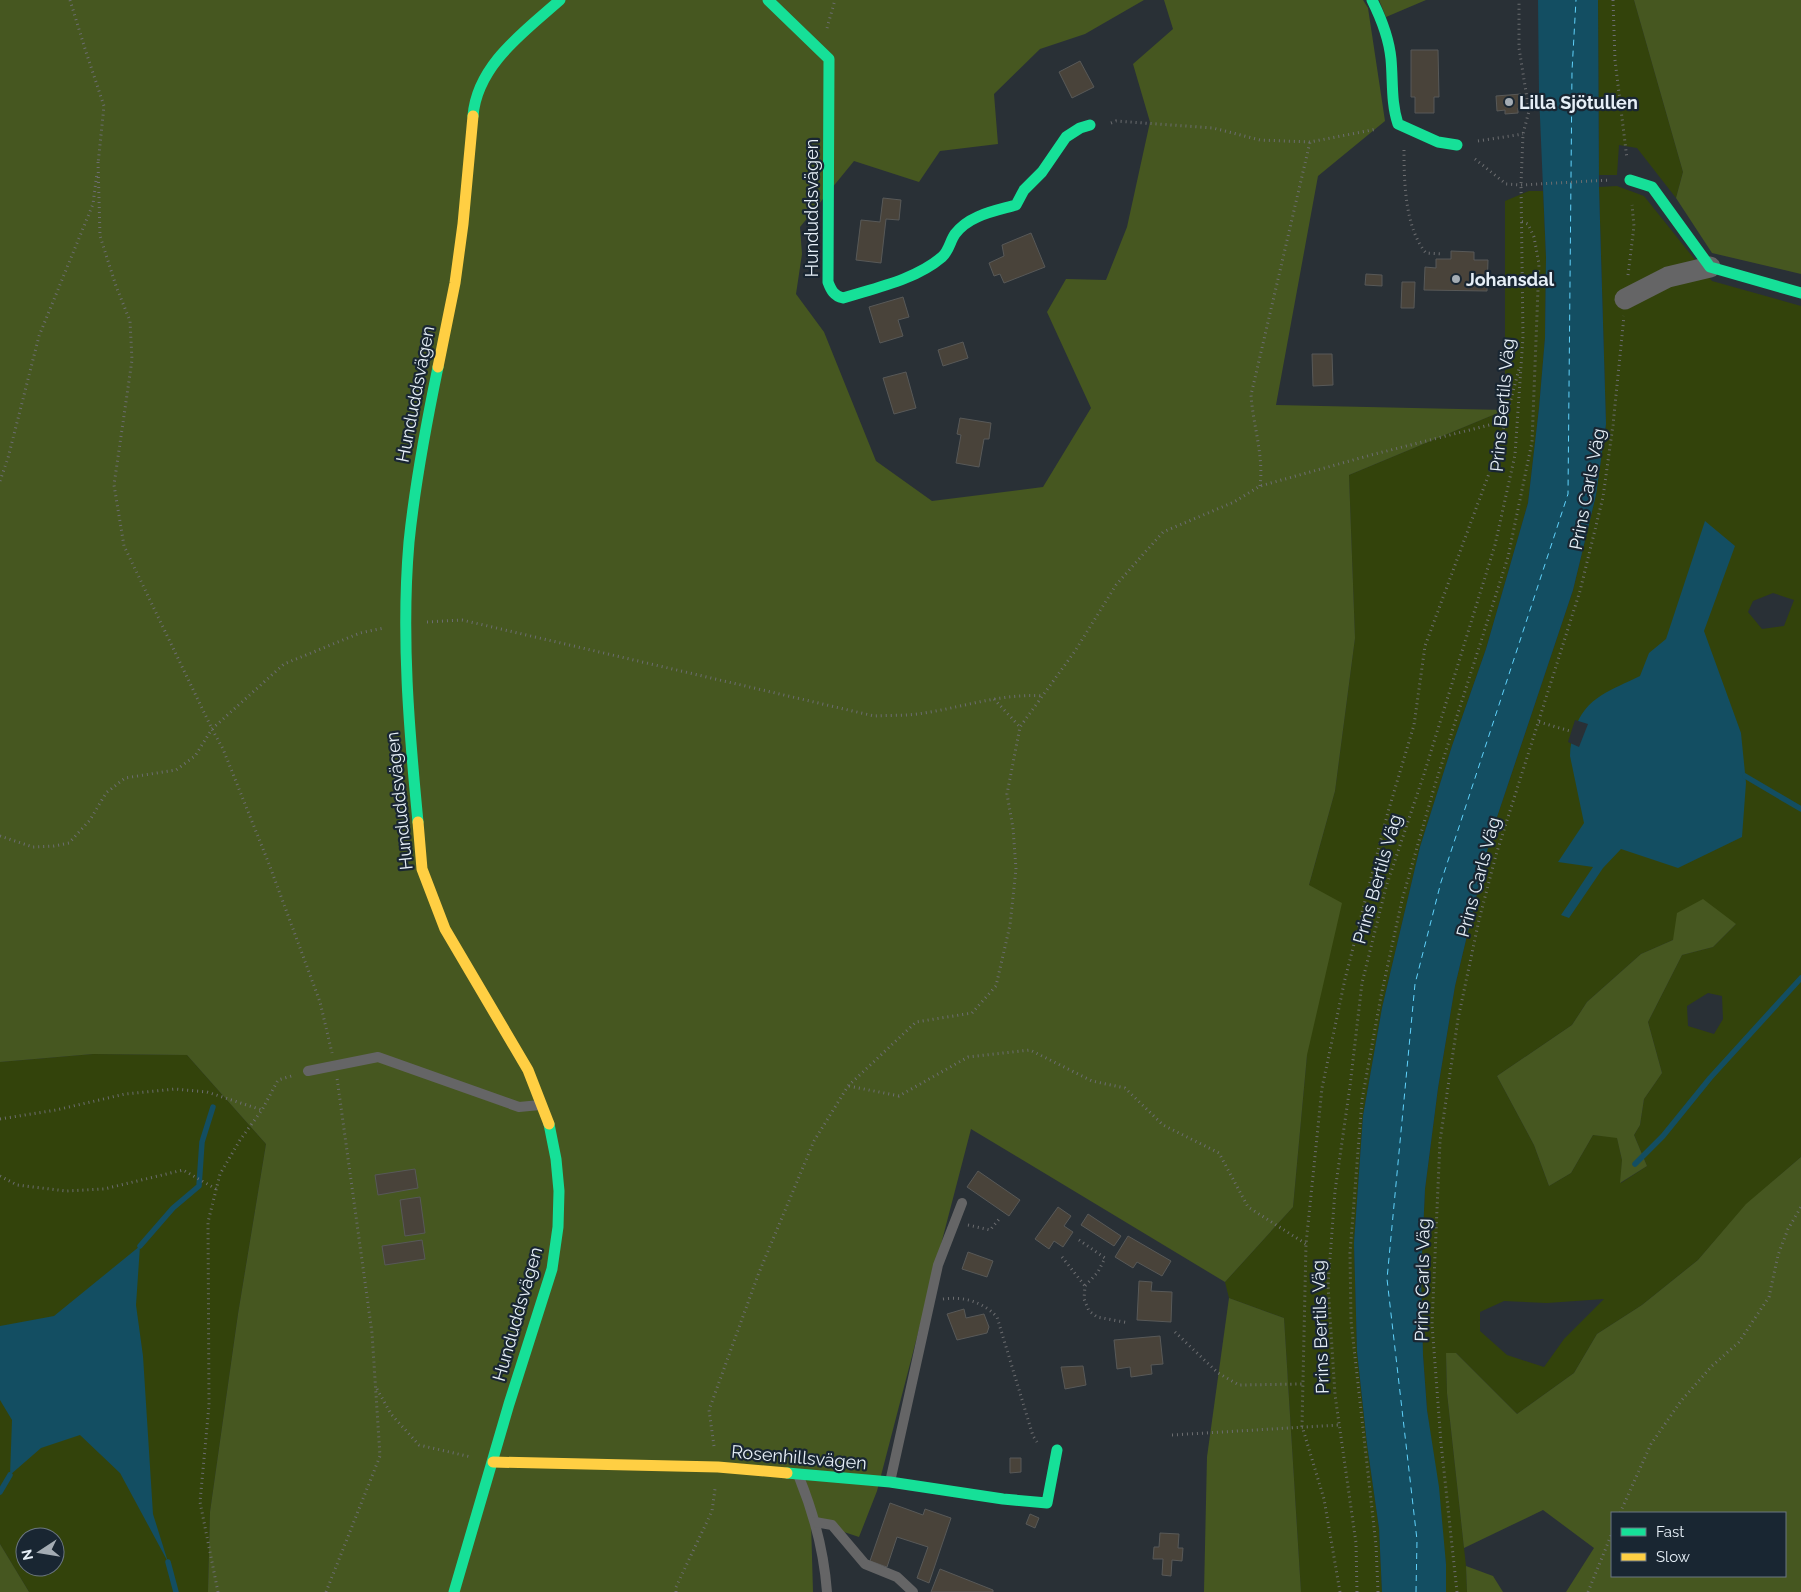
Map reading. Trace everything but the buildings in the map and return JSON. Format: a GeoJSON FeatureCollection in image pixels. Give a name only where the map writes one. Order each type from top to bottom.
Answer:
{"type":"FeatureCollection","features":[{"type":"Feature","properties":{"kind":"street","name":"Hunduddsvägen"},"geometry":{"type":"LineString","coordinates":[[454,1592],[512,1395],[552,1269],[558,1227],[559,1191],[556,1158],[543,1104],[528,1070],[445,929],[422,869],[409,730],[406,623],[409,543],[421,448],[455,283],[463,224],[474,102],[483,80],[495,62],[519,36],[560,0]]}},
{"type":"Feature","properties":{"kind":"street","name":"Hunduddsvägen"},"geometry":{"type":"LineString","coordinates":[[768,0],[829,59],[828,282],[832,292],[838,297],[843,298],[876,287],[925,268],[944,256],[956,233],[978,216],[1016,205],[1020,193],[1043,170],[1057,147],[1077,127],[1090,125]]}},
{"type":"Feature","properties":{"kind":"street"},"geometry":{"type":"LineString","coordinates":[[1372,0],[1378,11],[1391,57],[1394,115],[1404,127],[1438,142],[1457,145]]}},
{"type":"Feature","properties":{"kind":"street"},"geometry":{"type":"LineString","coordinates":[[1630,180],[1652,187],[1710,266]]}},
{"type":"Feature","properties":{"kind":"street"},"geometry":{"type":"LineString","coordinates":[[1625,299],[1668,277],[1710,266],[1801,293]]}},
{"type":"Feature","properties":{"kind":"street","name":"Rosenhillsvägen"},"geometry":{"type":"LineString","coordinates":[[493,1462],[718,1467],[890,1482],[1003,1499],[1047,1503],[1057,1450]]}},
{"type":"Feature","properties":{"kind":"lane"},"geometry":{"type":"LineString","coordinates":[[308,1071],[378,1057],[519,1107],[543,1104]]}},
{"type":"Feature","properties":{"kind":"lane"},"geometry":{"type":"LineString","coordinates":[[890,1482],[938,1265],[962,1202]]}},
{"type":"Feature","properties":{"kind":"lane"},"geometry":{"type":"LineString","coordinates":[[798,1474],[815,1522],[825,1566],[827,1592]]}},
{"type":"Feature","properties":{"kind":"lane"},"geometry":{"type":"LineString","coordinates":[[815,1522],[832,1525],[866,1564],[897,1577],[913,1592]]}},
{"type":"Feature","properties":{"kind":"path"},"geometry":{"type":"LineString","coordinates":[[0,481],[8,458],[39,336],[93,204],[104,106],[70,0]]}},
{"type":"Feature","properties":{"kind":"path","name":"Prins Bertils Väg"},"geometry":{"type":"LineString","coordinates":[[1357,1592],[1356,1543],[1335,1395],[1328,1285],[1335,1191],[1362,983],[1386,887],[1424,774],[1495,545],[1515,455],[1523,337],[1520,221],[1523,134],[1529,111],[1519,48],[1519,0]]}},
{"type":"Feature","properties":{"kind":"path","name":"Prins Carls Väg"},"geometry":{"type":"LineString","coordinates":[[1457,1592],[1441,1443],[1432,1324],[1440,1141],[1458,1019],[1479,920],[1496,855],[1580,591],[1603,497],[1613,425],[1634,226],[1615,60],[1613,0]]}},
{"type":"Feature","properties":{"kind":"path"},"geometry":{"type":"LineString","coordinates":[[1090,125],[1099,128],[1116,121],[1213,128],[1260,140],[1310,142],[1404,127],[1404,170],[1413,230],[1418,244],[1426,254],[1443,254]]}},
{"type":"Feature","properties":{"kind":"path"},"geometry":{"type":"LineString","coordinates":[[1457,145],[1523,134]]}},
{"type":"Feature","properties":{"kind":"path"},"geometry":{"type":"LineString","coordinates":[[1260,486],[1262,470],[1252,415],[1251,395],[1310,142]]}},
{"type":"Feature","properties":{"kind":"path"},"geometry":{"type":"LineString","coordinates":[[1457,145],[1506,184],[1521,185],[1613,180]]}},
{"type":"Feature","properties":{"kind":"path"},"geometry":{"type":"LineString","coordinates":[[98,162],[100,236],[116,286],[130,321],[132,360],[114,485],[124,546],[223,749],[320,1002],[336,1065],[372,1333],[380,1456],[326,1592]]}},
{"type":"Feature","properties":{"kind":"path"},"geometry":{"type":"LineString","coordinates":[[1378,1592],[1376,1545],[1351,1321],[1350,1252],[1362,1100],[1381,996],[1402,900],[1434,788],[1508,557],[1532,442],[1539,264],[1534,237],[1528,224],[1520,221]]}},
{"type":"Feature","properties":{"kind":"path"},"geometry":{"type":"LineString","coordinates":[[1340,1592],[1324,1499],[1302,1426],[1306,1244],[1322,1088],[1345,979],[1388,812],[1414,725],[1425,646],[1497,452],[1520,363]]}},
{"type":"Feature","properties":{"kind":"path"},"geometry":{"type":"LineString","coordinates":[[676,1592],[676,1587],[712,1512],[718,1467],[709,1410],[758,1275],[814,1141],[848,1086],[916,1022],[972,1013],[996,986],[1010,925],[1016,869],[1008,794],[1020,727],[1075,651],[1116,585],[1163,532],[1234,502],[1260,486],[1505,421]]}},
{"type":"Feature","properties":{"kind":"path"},"geometry":{"type":"LineString","coordinates":[[0,836],[33,846],[54,846],[69,843],[90,820],[106,793],[125,778],[176,770],[195,756],[212,729],[284,664],[360,633],[406,623],[462,620],[874,716],[923,714],[993,698],[1024,695],[1044,696]]}},
{"type":"Feature","properties":{"kind":"path"},"geometry":{"type":"LineString","coordinates":[[993,698],[1020,727]]}},
{"type":"Feature","properties":{"kind":"path"},"geometry":{"type":"LineString","coordinates":[[1539,722],[1570,731]]}},
{"type":"Feature","properties":{"kind":"path"},"geometry":{"type":"LineString","coordinates":[[848,1086],[899,1096],[968,1057],[1030,1050],[1092,1081],[1125,1088],[1163,1125],[1219,1153],[1248,1207],[1306,1244]]}},
{"type":"Feature","properties":{"kind":"path"},"geometry":{"type":"LineString","coordinates":[[218,1592],[200,1502],[209,1405],[208,1222],[220,1174],[240,1140],[262,1110],[278,1080],[308,1071]]}},
{"type":"Feature","properties":{"kind":"path"},"geometry":{"type":"LineString","coordinates":[[0,1119],[56,1110],[125,1094],[175,1089],[207,1092],[262,1110]]}},
{"type":"Feature","properties":{"kind":"path"},"geometry":{"type":"LineString","coordinates":[[0,1176],[17,1185],[66,1191],[104,1189],[183,1170],[216,1189]]}},
{"type":"Feature","properties":{"kind":"path"},"geometry":{"type":"LineString","coordinates":[[1620,1512],[1651,1444],[1681,1401],[1712,1366],[1738,1342],[1769,1297],[1778,1255],[1788,1229],[1801,1207]]}},
{"type":"Feature","properties":{"kind":"path"},"geometry":{"type":"LineString","coordinates":[[955,1221],[974,1228],[990,1230],[1000,1218]]}},
{"type":"Feature","properties":{"kind":"path"},"geometry":{"type":"LineString","coordinates":[[1079,1240],[1105,1258],[1098,1272],[1085,1286],[1084,1299],[1089,1311],[1097,1317],[1129,1323]]}},
{"type":"Feature","properties":{"kind":"path"},"geometry":{"type":"LineString","coordinates":[[1062,1257],[1085,1286]]}},
{"type":"Feature","properties":{"kind":"path"},"geometry":{"type":"LineString","coordinates":[[930,1301],[950,1298],[971,1301],[986,1306],[997,1317],[1033,1436],[1041,1446],[1057,1450]]}},
{"type":"Feature","properties":{"kind":"path"},"geometry":{"type":"LineString","coordinates":[[1175,1332],[1218,1373],[1239,1385],[1302,1384]]}},
{"type":"Feature","properties":{"kind":"path"},"geometry":{"type":"LineString","coordinates":[[376,1387],[391,1414],[419,1445],[493,1462]]}},
{"type":"Feature","properties":{"kind":"path"},"geometry":{"type":"LineString","coordinates":[[1172,1435],[1339,1425]]}},
{"type":"Feature","properties":{"kind":"path"},"geometry":{"type":"LineString","coordinates":[[1588,1592],[1611,1535]]}},
{"type":"Feature","properties":{"kind":"green space"},"geometry":{"type":"Polygon","coordinates":[[[0,0],[1144,0],[1085,34],[1040,49],[994,94],[998,144],[940,151],[919,182],[854,161],[800,227],[802,254],[796,294],[824,332],[876,461],[932,501],[1043,487],[1091,408],[1047,312],[1066,279],[1106,280],[1127,227],[1150,122],[1133,64],[1173,29],[1164,0],[1363,0],[1368,8],[1385,121],[1318,176],[1276,405],[1505,410],[1349,475],[1355,638],[1335,791],[1309,885],[1342,903],[1307,1055],[1293,1207],[1225,1282],[971,1129],[877,1491],[859,1537],[811,1521],[813,1592],[208,1592],[210,1512],[238,1314],[266,1144],[187,1055],[93,1054],[0,1062],[0,0]]]}},
{"type":"Feature","properties":{"kind":"green space"},"geometry":{"type":"Polygon","coordinates":[[[1379,0],[1426,0],[1386,17],[1379,0]]]}},
{"type":"Feature","properties":{"kind":"green space"},"geometry":{"type":"Polygon","coordinates":[[[1598,0],[1634,0],[1683,172],[1676,198],[1637,148],[1619,145],[1617,175],[1599,175],[1598,0]]]}},
{"type":"Feature","properties":{"kind":"green space"},"geometry":{"type":"Polygon","coordinates":[[[1634,0],[1801,0],[1801,274],[1712,253],[1676,198],[1683,172],[1634,0]]]}},
{"type":"Feature","properties":{"kind":"green space"},"geometry":{"type":"Polygon","coordinates":[[[1617,186],[1644,196],[1712,281],[1801,306],[1801,1157],[1746,1205],[1698,1260],[1642,1305],[1597,1334],[1574,1373],[1517,1414],[1456,1353],[1446,1353],[1447,1393],[1466,1566],[1467,1592],[1446,1592],[1446,1564],[1427,1410],[1423,1355],[1421,1276],[1425,1189],[1438,1088],[1455,986],[1491,835],[1573,590],[1596,495],[1606,424],[1599,187],[1617,186]],[[1773,593],[1753,601],[1748,612],[1762,629],[1784,626],[1794,600],[1773,593]],[[1736,924],[1673,940],[1641,954],[1587,1002],[1572,1025],[1497,1076],[1534,1145],[1549,1186],[1571,1173],[1593,1135],[1617,1137],[1622,1160],[1621,1183],[1647,1166],[1634,1135],[1640,1125],[1644,1099],[1662,1073],[1648,1022],[1682,955],[1713,947],[1736,924]],[[1708,993],[1687,1006],[1688,1026],[1714,1034],[1723,1019],[1722,996],[1708,993]],[[1604,1299],[1547,1303],[1504,1301],[1480,1312],[1480,1331],[1507,1355],[1544,1367],[1564,1339],[1604,1299]]]}},
{"type":"Feature","properties":{"kind":"green space"},"geometry":{"type":"Polygon","coordinates":[[[1529,191],[1543,191],[1546,257],[1545,338],[1528,503],[1486,649],[1452,746],[1420,847],[1382,1008],[1363,1116],[1354,1243],[1357,1351],[1367,1444],[1379,1528],[1382,1592],[1301,1592],[1284,1318],[1229,1298],[1225,1282],[1293,1207],[1307,1055],[1309,885],[1335,791],[1355,638],[1349,475],[1505,410],[1505,201],[1529,191]]]}},
{"type":"Feature","properties":{"kind":"green space"},"geometry":{"type":"Polygon","coordinates":[[[1703,899],[1736,924],[1713,947],[1682,955],[1648,1022],[1662,1073],[1644,1099],[1640,1125],[1634,1135],[1647,1166],[1620,1183],[1622,1160],[1617,1138],[1593,1135],[1571,1173],[1549,1186],[1534,1145],[1497,1076],[1572,1025],[1587,1002],[1641,954],[1673,940],[1677,913],[1703,899]]]}},
{"type":"Feature","properties":{"kind":"green space"},"geometry":{"type":"Polygon","coordinates":[[[93,1054],[187,1055],[266,1144],[238,1314],[210,1512],[208,1592],[29,1592],[20,1577],[65,1577],[65,1527],[15,1527],[15,1569],[0,1544],[0,1062],[93,1054]]]}},
{"type":"Feature","properties":{"kind":"green space"},"geometry":{"type":"Polygon","coordinates":[[[1801,1157],[1801,1592],[1566,1592],[1594,1548],[1543,1510],[1464,1548],[1447,1393],[1446,1353],[1456,1353],[1517,1414],[1574,1373],[1597,1334],[1642,1305],[1698,1260],[1746,1204],[1801,1157]]]}},
{"type":"Feature","properties":{"kind":"green space"},"geometry":{"type":"Polygon","coordinates":[[[1229,1298],[1284,1318],[1301,1592],[1204,1592],[1207,1457],[1229,1298]]]}},
{"type":"Feature","properties":{"kind":"green space"},"geometry":{"type":"Polygon","coordinates":[[[0,1544],[15,1569],[15,1577],[20,1577],[29,1592],[0,1592],[0,1544]]]}},
{"type":"Feature","properties":{"kind":"green space"},"geometry":{"type":"Polygon","coordinates":[[[1466,1566],[1493,1576],[1503,1592],[1467,1592],[1466,1566]]]}},
{"type":"Feature","properties":{"kind":"water"},"geometry":{"type":"Polygon","coordinates":[[[1538,0],[1598,0],[1599,187],[1606,424],[1596,495],[1573,590],[1491,835],[1455,986],[1438,1088],[1425,1189],[1421,1276],[1423,1355],[1427,1410],[1439,1487],[1446,1564],[1446,1592],[1382,1592],[1379,1528],[1367,1444],[1357,1351],[1354,1243],[1363,1116],[1382,1008],[1420,847],[1452,746],[1486,649],[1528,503],[1545,338],[1546,257],[1539,94],[1538,0]]]}},
{"type":"Feature","properties":{"kind":"water"},"geometry":{"type":"Polygon","coordinates":[[[1705,521],[1735,546],[1704,631],[1741,733],[1746,783],[1742,837],[1678,868],[1621,849],[1603,868],[1569,918],[1561,915],[1593,867],[1558,862],[1584,823],[1570,756],[1571,742],[1575,729],[1585,709],[1593,702],[1610,690],[1640,676],[1649,653],[1666,639],[1705,521]]]}},
{"type":"Feature","properties":{"kind":"water"},"geometry":{"type":"Polygon","coordinates":[[[140,1246],[136,1305],[143,1356],[153,1514],[168,1562],[120,1473],[80,1435],[41,1448],[10,1475],[12,1420],[0,1400],[0,1326],[54,1316],[140,1246]]]}},
{"type":"Feature","properties":{"kind":"pier"},"geometry":{"type":"Polygon","coordinates":[[[1575,720],[1588,724],[1579,747],[1568,742],[1575,720]]]}},
{"type":"Feature","properties":{"kind":"waterway"},"geometry":{"type":"LineString","coordinates":[[1745,776],[1801,809]]}},
{"type":"Feature","properties":{"kind":"waterway"},"geometry":{"type":"LineString","coordinates":[[1635,1164],[1663,1136],[1710,1078],[1801,978]]}},
{"type":"Feature","properties":{"kind":"waterway"},"geometry":{"type":"LineString","coordinates":[[140,1246],[173,1208],[199,1186],[202,1142],[213,1107]]}},
{"type":"Feature","properties":{"kind":"waterway"},"geometry":{"type":"LineString","coordinates":[[0,1492],[10,1475]]}},
{"type":"Feature","properties":{"kind":"waterway"},"geometry":{"type":"LineString","coordinates":[[168,1562],[176,1592]]}},
{"type":"Feature","properties":{"kind":"ferry route"},"geometry":{"type":"LineString","coordinates":[[1416,1592],[1417,1540],[1387,1279],[1415,984],[1441,882],[1568,494],[1572,71],[1576,0]]}},
{"type":"Feature","properties":{"kind":"traffic: fast"},"geometry":{"type":"LineString","coordinates":[[473,116],[476,98],[483,81],[493,65],[518,37],[560,0]]}},
{"type":"Feature","properties":{"kind":"traffic: fast"},"geometry":{"type":"LineString","coordinates":[[768,0],[829,59],[828,282],[830,288],[837,296],[843,298],[894,282],[920,272],[931,265],[944,255],[955,234],[967,222],[991,212],[1016,205],[1024,190],[1042,172],[1066,137],[1080,128],[1090,125]]}},
{"type":"Feature","properties":{"kind":"traffic: fast"},"geometry":{"type":"LineString","coordinates":[[1372,0],[1388,43],[1391,59],[1393,100],[1398,124],[1438,142],[1457,145]]}},
{"type":"Feature","properties":{"kind":"traffic: fast"},"geometry":{"type":"LineString","coordinates":[[1630,180],[1652,187],[1710,267],[1801,293]]}},
{"type":"Feature","properties":{"kind":"traffic: fast"},"geometry":{"type":"LineString","coordinates":[[418,822],[407,682],[407,577],[414,498],[438,367]]}},
{"type":"Feature","properties":{"kind":"traffic: fast"},"geometry":{"type":"LineString","coordinates":[[454,1592],[509,1404],[552,1269],[558,1227],[559,1191],[556,1159],[549,1124]]}},
{"type":"Feature","properties":{"kind":"traffic: fast"},"geometry":{"type":"LineString","coordinates":[[787,1473],[890,1482],[1003,1499],[1047,1503],[1057,1450]]}},
{"type":"Feature","properties":{"kind":"traffic: slow"},"geometry":{"type":"LineString","coordinates":[[438,367],[455,283],[463,224],[473,116]]}},
{"type":"Feature","properties":{"kind":"traffic: slow"},"geometry":{"type":"LineString","coordinates":[[418,822],[422,869],[445,929],[528,1070],[549,1124]]}},
{"type":"Feature","properties":{"kind":"traffic: slow"},"geometry":{"type":"LineString","coordinates":[[493,1462],[718,1467],[787,1473]]}},
{"type":"Feature","properties":{"kind":"place","name":"Lilla Sjötullen"},"geometry":{"type":"Point","coordinates":[1509,102]}},
{"type":"Feature","properties":{"kind":"place","name":"Johansdal"},"geometry":{"type":"Point","coordinates":[1456,279]}}]}
